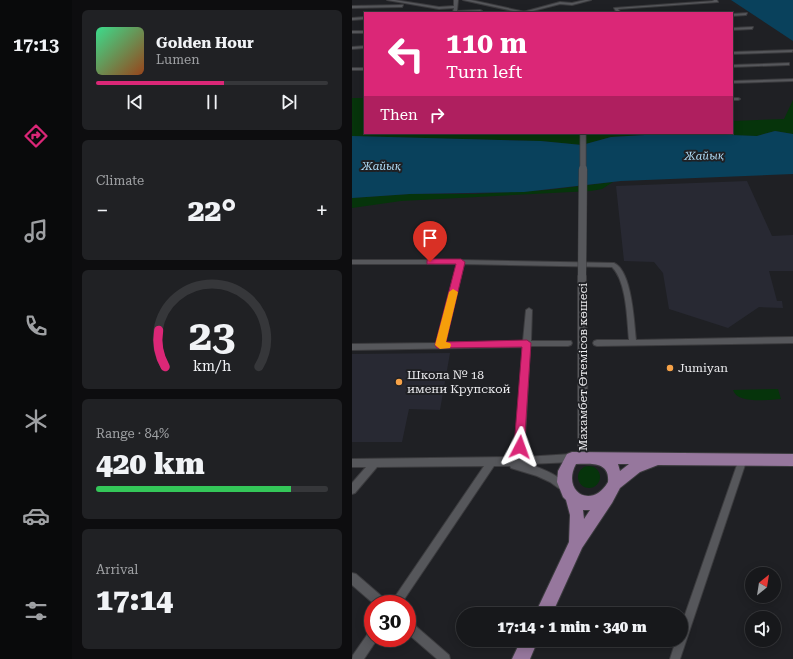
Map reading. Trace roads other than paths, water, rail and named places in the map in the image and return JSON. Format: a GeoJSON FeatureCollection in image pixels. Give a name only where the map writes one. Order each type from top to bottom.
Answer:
{"type":"FeatureCollection","features":[{"type":"Feature","properties":{"kind":"main road"},"geometry":{"type":"LineString","coordinates":[[465,0],[512,11],[527,12]]}},
{"type":"Feature","properties":{"kind":"main road","name":"Махамбет Өтемісов көшесі"},"geometry":{"type":"LineString","coordinates":[[577,543],[577,514],[564,484],[564,472],[578,458],[583,134]]}},
{"type":"Feature","properties":{"kind":"main road","name":"Махамбет Өтемісов көшесі"},"geometry":{"type":"LineString","coordinates":[[546,607],[577,543],[608,497],[615,483],[614,471],[610,464],[600,458],[578,458]]}},
{"type":"Feature","properties":{"kind":"main road"},"geometry":{"type":"LineString","coordinates":[[600,458],[793,460]]}},
{"type":"Feature","properties":{"kind":"main road"},"geometry":{"type":"LineString","coordinates":[[615,483],[635,468],[659,458]]}},
{"type":"Feature","properties":{"kind":"main road"},"geometry":{"type":"LineString","coordinates":[[569,494],[588,504],[597,503],[608,497]]}},
{"type":"Feature","properties":{"kind":"main road"},"geometry":{"type":"LineString","coordinates":[[521,659],[527,647]]}},
{"type":"Feature","properties":{"kind":"street"},"geometry":{"type":"LineString","coordinates":[[389,0],[439,8],[456,7]]}},
{"type":"Feature","properties":{"kind":"street"},"geometry":{"type":"LineString","coordinates":[[456,0],[455,12],[480,10]]}},
{"type":"Feature","properties":{"kind":"street"},"geometry":{"type":"LineString","coordinates":[[546,0],[572,4],[589,0]]}},
{"type":"Feature","properties":{"kind":"street"},"geometry":{"type":"LineString","coordinates":[[618,12],[616,8],[716,2],[715,0]]}},
{"type":"Feature","properties":{"kind":"street"},"geometry":{"type":"LineString","coordinates":[[352,7],[405,3]]}},
{"type":"Feature","properties":{"kind":"street"},"geometry":{"type":"LineString","coordinates":[[401,9],[405,3]]}},
{"type":"Feature","properties":{"kind":"street"},"geometry":{"type":"LineString","coordinates":[[527,12],[560,3]]}},
{"type":"Feature","properties":{"kind":"street"},"geometry":{"type":"LineString","coordinates":[[733,15],[746,14]]}},
{"type":"Feature","properties":{"kind":"street"},"geometry":{"type":"LineString","coordinates":[[352,19],[364,18]]}},
{"type":"Feature","properties":{"kind":"street"},"geometry":{"type":"LineString","coordinates":[[733,29],[752,28]]}},
{"type":"Feature","properties":{"kind":"street"},"geometry":{"type":"LineString","coordinates":[[352,32],[364,32]]}},
{"type":"Feature","properties":{"kind":"street"},"geometry":{"type":"LineString","coordinates":[[352,48],[364,47]]}},
{"type":"Feature","properties":{"kind":"street"},"geometry":{"type":"LineString","coordinates":[[733,53],[792,51]]}},
{"type":"Feature","properties":{"kind":"street"},"geometry":{"type":"LineString","coordinates":[[733,66],[788,64]]}},
{"type":"Feature","properties":{"kind":"street"},"geometry":{"type":"LineString","coordinates":[[352,69],[364,68]]}},
{"type":"Feature","properties":{"kind":"street"},"geometry":{"type":"LineString","coordinates":[[733,82],[793,80]]}},
{"type":"Feature","properties":{"kind":"street"},"geometry":{"type":"LineString","coordinates":[[733,99],[738,99]]}},
{"type":"Feature","properties":{"kind":"street"},"geometry":{"type":"LineString","coordinates":[[352,262],[461,262],[614,265],[620,270],[627,297],[633,342]]}},
{"type":"Feature","properties":{"kind":"street"},"geometry":{"type":"LineString","coordinates":[[440,345],[461,262]]}},
{"type":"Feature","properties":{"kind":"street"},"geometry":{"type":"LineString","coordinates":[[519,462],[529,310]]}},
{"type":"Feature","properties":{"kind":"street"},"geometry":{"type":"LineString","coordinates":[[597,343],[793,340]]}},
{"type":"Feature","properties":{"kind":"street"},"geometry":{"type":"LineString","coordinates":[[352,347],[568,343]]}},
{"type":"Feature","properties":{"kind":"street"},"geometry":{"type":"LineString","coordinates":[[352,463],[519,462],[578,458]]}},
{"type":"Feature","properties":{"kind":"street"},"geometry":{"type":"LineString","coordinates":[[675,659],[743,459]]}},
{"type":"Feature","properties":{"kind":"street"},"geometry":{"type":"LineString","coordinates":[[497,462],[524,466],[542,473],[556,481],[569,494]]}},
{"type":"Feature","properties":{"kind":"street"},"geometry":{"type":"LineString","coordinates":[[401,595],[497,462]]}},
{"type":"Feature","properties":{"kind":"street"},"geometry":{"type":"LineString","coordinates":[[352,490],[374,464]]}},
{"type":"Feature","properties":{"kind":"street"},"geometry":{"type":"LineString","coordinates":[[352,578],[372,595]]}},
{"type":"Feature","properties":{"kind":"street"},"geometry":{"type":"LineString","coordinates":[[416,634],[445,659]]}},
{"type":"Feature","properties":{"kind":"street"},"geometry":{"type":"LineString","coordinates":[[357,659],[365,647]]}},
{"type":"Feature","properties":{"kind":"water"},"geometry":{"type":"Polygon","coordinates":[[[731,0],[793,0],[793,41],[731,0]]]}},
{"type":"Feature","properties":{"kind":"water","name":"Жайық"},"geometry":{"type":"Polygon","coordinates":[[[775,131],[793,134],[793,174],[621,181],[524,192],[410,194],[352,198],[352,136],[541,141],[582,145],[611,137],[662,134],[757,136],[775,131]]]}},
{"type":"Feature","properties":{"kind":"place","name":"Jumiyan"},"geometry":{"type":"Point","coordinates":[670,368]}},
{"type":"Feature","properties":{"kind":"place","name":"Школа № 18 имени Крупской"},"geometry":{"type":"Point","coordinates":[399,382]}}]}
